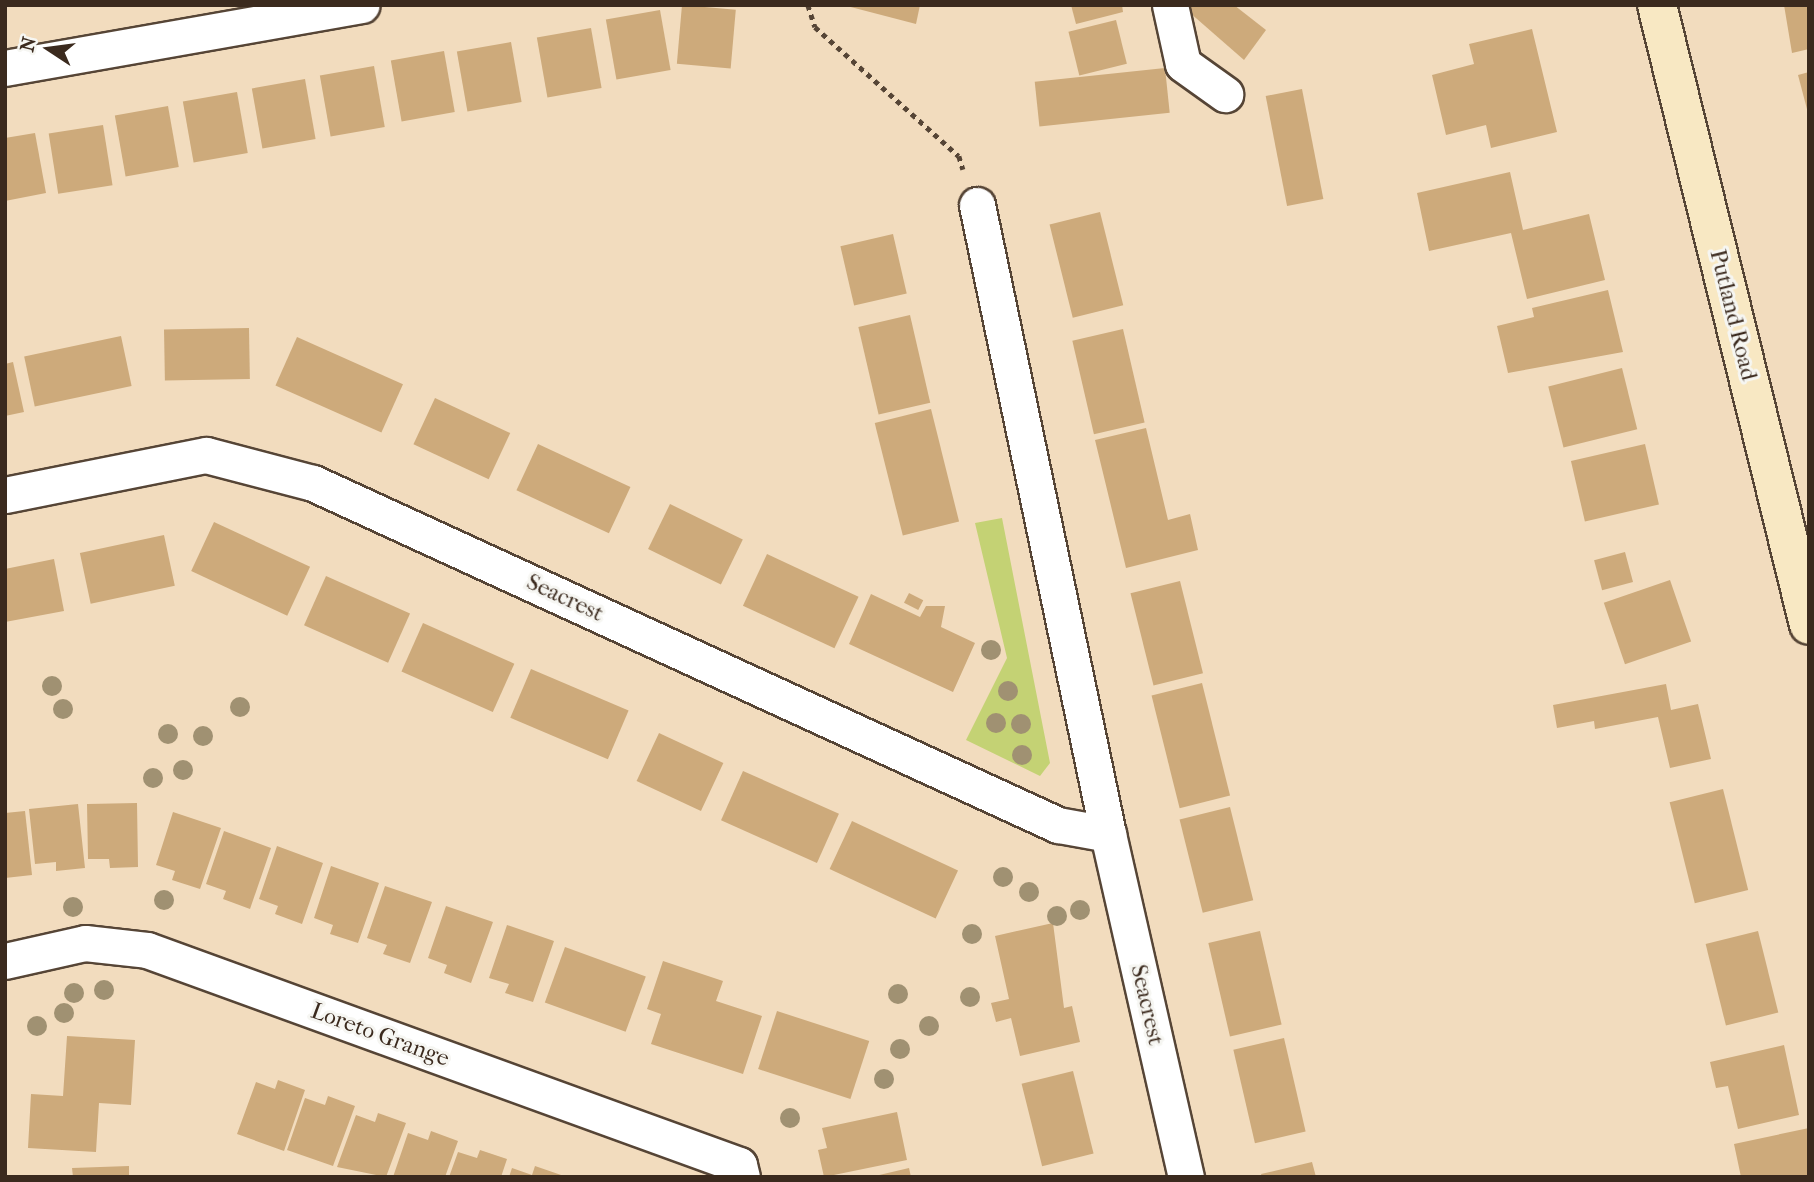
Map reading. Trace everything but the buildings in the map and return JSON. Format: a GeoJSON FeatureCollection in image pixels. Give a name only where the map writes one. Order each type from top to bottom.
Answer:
{"type":"FeatureCollection","features":[{"type":"Feature","properties":{"kind":"main road","name":"Putland Road"},"geometry":{"type":"LineString","coordinates":[[1657,5],[1809,625]]}},
{"type":"Feature","properties":{"kind":"street"},"geometry":{"type":"LineString","coordinates":[[5,68],[361,5]]}},
{"type":"Feature","properties":{"kind":"street"},"geometry":{"type":"LineString","coordinates":[[1170,5],[1183,64],[1225,94]]}},
{"type":"Feature","properties":{"kind":"street","name":"Seacrest"},"geometry":{"type":"LineString","coordinates":[[976,205],[1108,834],[1185,1177]]}},
{"type":"Feature","properties":{"kind":"street","name":"Seacrest"},"geometry":{"type":"LineString","coordinates":[[5,495],[206,455],[313,483],[1058,825],[1108,834]]}},
{"type":"Feature","properties":{"kind":"street","name":"Loreto Grange"},"geometry":{"type":"LineString","coordinates":[[5,961],[85,943],[147,950],[739,1165],[742,1177]]}},
{"type":"Feature","properties":{"kind":"path"},"geometry":{"type":"LineString","coordinates":[[808,5],[815,27],[865,78],[958,156],[976,205]]}},
{"type":"Feature","properties":{"kind":"green space"},"geometry":{"type":"Polygon","coordinates":[[[1002,518],[1050,763],[1040,776],[966,740],[1007,658],[975,523],[1002,518]]]}}]}
